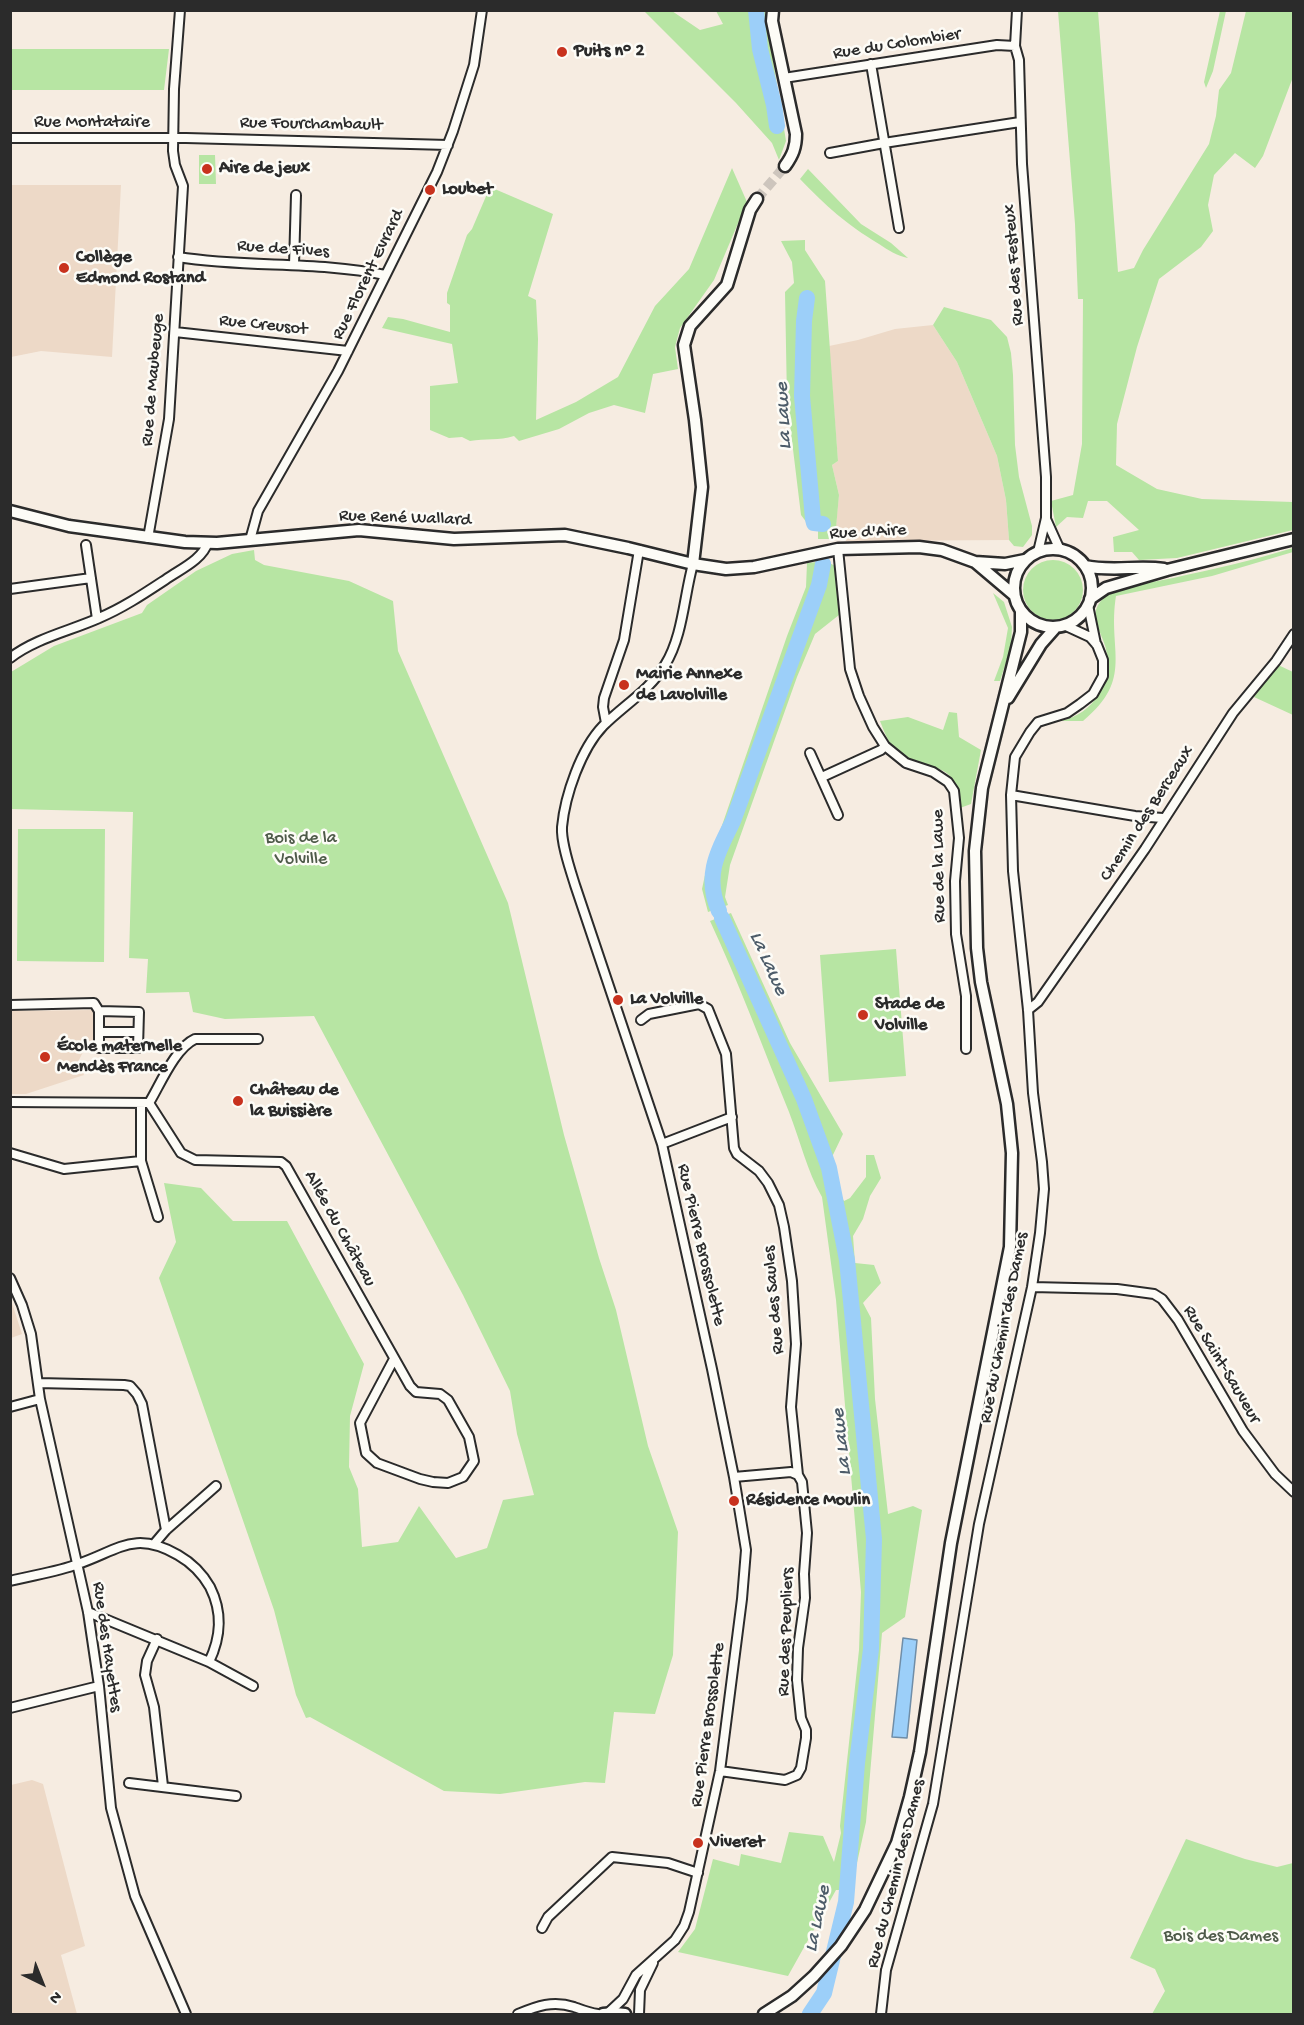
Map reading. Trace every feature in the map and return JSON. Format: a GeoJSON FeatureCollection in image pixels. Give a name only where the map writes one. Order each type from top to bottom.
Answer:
{"type":"FeatureCollection","features":[{"type":"Feature","properties":{"kind":"main road"},"geometry":{"type":"LineString","coordinates":[[773,10],[772,21],[796,144],[793,156],[785,166]]}},
{"type":"Feature","properties":{"kind":"main road"},"geometry":{"type":"LineString","coordinates":[[693,564],[702,487],[684,345],[690,326],[727,285],[750,210],[757,199]]}},
{"type":"Feature","properties":{"kind":"main road","name":"Rue René Wallard"},"geometry":{"type":"LineString","coordinates":[[10,511],[69,526],[148,538],[208,542],[359,530],[454,539],[552,534],[580,537],[693,564],[726,569]]}},
{"type":"Feature","properties":{"kind":"main road"},"geometry":{"type":"LineString","coordinates":[[1021,611],[1033,622],[1048,627],[1060,626],[1074,621],[1089,602],[1106,588],[1167,570],[1293,539]]}},
{"type":"Feature","properties":{"kind":"main road","name":"Rue d'Aire"},"geometry":{"type":"LineString","coordinates":[[726,569],[754,567],[838,549],[919,547],[942,550],[975,562],[1005,564],[1026,560]]}},
{"type":"Feature","properties":{"kind":"main road"},"geometry":{"type":"LineString","coordinates":[[764,2014],[792,1996],[814,1976],[841,1946],[865,1910],[897,1843],[920,1752],[951,1543],[1010,1247],[1012,1153],[1007,1104],[981,982],[977,948],[975,851],[982,788],[1021,632],[1021,611],[1014,595],[1016,576],[1026,560],[1038,552],[1060,550],[1074,555],[1085,566],[1091,582],[1089,602]]}},
{"type":"Feature","properties":{"kind":"main road","name":"Rue d'Aire"},"geometry":{"type":"LineString","coordinates":[[975,562],[1014,595]]}},
{"type":"Feature","properties":{"kind":"main road"},"geometry":{"type":"LineString","coordinates":[[1085,566],[1103,569],[1152,567],[1167,570]]}},
{"type":"Feature","properties":{"kind":"main road"},"geometry":{"type":"LineString","coordinates":[[1002,709],[1041,644],[1060,626]]}},
{"type":"Feature","properties":{"kind":"main road"},"geometry":{"type":"LineString","coordinates":[[603,2014],[625,2014]]}},
{"type":"Feature","properties":{"kind":"street","name":"Rue de Maubeuge"},"geometry":{"type":"LineString","coordinates":[[148,538],[169,419],[175,332],[183,186],[175,165],[174,138],[180,10]]}},
{"type":"Feature","properties":{"kind":"street","name":"Rue Florent Evrard"},"geometry":{"type":"LineString","coordinates":[[249,540],[258,511],[338,371],[448,145],[474,65],[482,10]]}},
{"type":"Feature","properties":{"kind":"street","name":"Rue des Festeux"},"geometry":{"type":"LineString","coordinates":[[1017,10],[1015,46],[1019,60],[1020,122],[1046,477],[1046,518],[1038,552]]}},
{"type":"Feature","properties":{"kind":"street","name":"Rue du Colombier"},"geometry":{"type":"LineString","coordinates":[[784,78],[997,45],[1015,46]]}},
{"type":"Feature","properties":{"kind":"street"},"geometry":{"type":"LineString","coordinates":[[871,64],[899,228]]}},
{"type":"Feature","properties":{"kind":"street"},"geometry":{"type":"LineString","coordinates":[[830,153],[1020,122]]}},
{"type":"Feature","properties":{"kind":"street","name":"Rue Montataire"},"geometry":{"type":"LineString","coordinates":[[10,138],[174,138]]}},
{"type":"Feature","properties":{"kind":"street","name":"Rue Fourchambault"},"geometry":{"type":"LineString","coordinates":[[174,138],[448,145]]}},
{"type":"Feature","properties":{"kind":"street"},"geometry":{"type":"LineString","coordinates":[[294,265],[296,195]]}},
{"type":"Feature","properties":{"kind":"street","name":"Rue de Fives"},"geometry":{"type":"LineString","coordinates":[[178,257],[294,265],[385,275]]}},
{"type":"Feature","properties":{"kind":"street","name":"Rue Creusot"},"geometry":{"type":"LineString","coordinates":[[175,332],[348,351]]}},
{"type":"Feature","properties":{"kind":"street","name":"Rue des Festeux"},"geometry":{"type":"LineString","coordinates":[[1046,518],[1060,550]]}},
{"type":"Feature","properties":{"kind":"street"},"geometry":{"type":"LineString","coordinates":[[10,658],[56,634],[97,619],[139,596],[193,562],[206,549],[208,542]]}},
{"type":"Feature","properties":{"kind":"street"},"geometry":{"type":"LineString","coordinates":[[86,545],[97,619]]}},
{"type":"Feature","properties":{"kind":"street","name":"Rue de la Lawe"},"geometry":{"type":"LineString","coordinates":[[838,549],[850,669],[873,727],[885,746],[906,764],[933,772],[948,782],[954,791],[958,838],[955,881],[956,934],[966,996],[966,1049]]}},
{"type":"Feature","properties":{"kind":"street"},"geometry":{"type":"LineString","coordinates":[[606,723],[604,698],[624,640],[639,550]]}},
{"type":"Feature","properties":{"kind":"street","name":"Rue Pierre Brossolette"},"geometry":{"type":"LineString","coordinates":[[603,2014],[623,2000],[636,1975],[675,1940],[684,1926],[720,1771],[746,1550],[712,1369],[662,1144],[568,865],[562,828],[569,791],[586,750],[596,734],[637,698],[665,666],[675,642],[693,564]]}},
{"type":"Feature","properties":{"kind":"street"},"geometry":{"type":"LineString","coordinates":[[10,589],[91,578]]}},
{"type":"Feature","properties":{"kind":"street","name":"Rue du Chemin des Dames"},"geometry":{"type":"LineString","coordinates":[[881,2014],[886,1970],[933,1804],[978,1524],[1032,1287],[1040,1233],[1044,1189],[1013,871],[1011,795],[1015,757],[1038,722],[1067,713],[1093,694],[1102,676],[1103,660],[1097,645],[1089,602]]}},
{"type":"Feature","properties":{"kind":"street"},"geometry":{"type":"LineString","coordinates":[[1060,626],[1090,638],[1097,645]]}},
{"type":"Feature","properties":{"kind":"street","name":"Chemin des Berceaux"},"geometry":{"type":"LineString","coordinates":[[1028,1010],[1038,1002],[1145,849],[1233,713],[1276,661],[1293,634]]}},
{"type":"Feature","properties":{"kind":"street"},"geometry":{"type":"LineString","coordinates":[[822,777],[881,750],[885,746]]}},
{"type":"Feature","properties":{"kind":"street"},"geometry":{"type":"LineString","coordinates":[[810,753],[838,815]]}},
{"type":"Feature","properties":{"kind":"street"},"geometry":{"type":"LineString","coordinates":[[1011,795],[1107,812],[1163,818]]}},
{"type":"Feature","properties":{"kind":"street"},"geometry":{"type":"LineString","coordinates":[[10,1005],[94,1003],[99,1011],[99,1048],[138,1048],[139,1012],[99,1011]]}},
{"type":"Feature","properties":{"kind":"street"},"geometry":{"type":"LineString","coordinates":[[641,1020],[649,1014],[699,1004],[708,1009],[726,1054],[732,1117],[662,1144]]}},
{"type":"Feature","properties":{"kind":"street"},"geometry":{"type":"LineString","coordinates":[[99,1032],[138,1032]]}},
{"type":"Feature","properties":{"kind":"street"},"geometry":{"type":"LineString","coordinates":[[158,1217],[141,1161],[145,1103],[188,1042],[195,1039],[258,1039]]}},
{"type":"Feature","properties":{"kind":"street"},"geometry":{"type":"LineString","coordinates":[[10,1102],[145,1103]]}},
{"type":"Feature","properties":{"kind":"street","name":"Allée du Château"},"geometry":{"type":"LineString","coordinates":[[145,1103],[181,1153],[195,1160],[281,1162],[286,1166],[410,1386],[416,1392],[440,1394],[448,1400],[469,1437],[474,1461],[463,1477],[448,1483],[420,1479],[377,1463],[366,1453],[360,1423],[394,1359]]}},
{"type":"Feature","properties":{"kind":"street","name":"Rue des Saules"},"geometry":{"type":"LineString","coordinates":[[732,1117],[734,1148],[737,1154],[759,1171],[768,1183],[778,1205],[784,1227],[792,1281],[796,1344],[791,1407],[798,1475]]}},
{"type":"Feature","properties":{"kind":"street"},"geometry":{"type":"LineString","coordinates":[[10,1154],[58,1169],[141,1161]]}},
{"type":"Feature","properties":{"kind":"street","name":"Rue des Hayettes"},"geometry":{"type":"LineString","coordinates":[[10,1278],[31,1334],[40,1399],[88,1612],[99,1686],[111,1808],[135,1896],[186,2014]]}},
{"type":"Feature","properties":{"kind":"street","name":"Rue Saint-Sauveur"},"geometry":{"type":"LineString","coordinates":[[1032,1287],[1117,1288],[1154,1294],[1162,1299],[1178,1320],[1243,1431],[1275,1474],[1293,1492]]}},
{"type":"Feature","properties":{"kind":"street"},"geometry":{"type":"LineString","coordinates":[[38,1383],[130,1386],[137,1394],[142,1404],[166,1530]]}},
{"type":"Feature","properties":{"kind":"street"},"geometry":{"type":"LineString","coordinates":[[10,1407],[40,1399]]}},
{"type":"Feature","properties":{"kind":"street"},"geometry":{"type":"LineString","coordinates":[[734,1477],[791,1472],[798,1475]]}},
{"type":"Feature","properties":{"kind":"street","name":"Rue des Peupliers"},"geometry":{"type":"LineString","coordinates":[[720,1771],[785,1780],[797,1775],[801,1768],[807,1738],[801,1718],[797,1680],[798,1648],[805,1598],[807,1533],[802,1482],[798,1475]]}},
{"type":"Feature","properties":{"kind":"street"},"geometry":{"type":"LineString","coordinates":[[155,1544],[166,1530],[216,1486]]}},
{"type":"Feature","properties":{"kind":"street"},"geometry":{"type":"LineString","coordinates":[[10,1581],[78,1564],[126,1544],[155,1544],[182,1557],[195,1567],[205,1579],[213,1595],[219,1611],[220,1628],[209,1662]]}},
{"type":"Feature","properties":{"kind":"street"},"geometry":{"type":"LineString","coordinates":[[88,1612],[209,1662],[254,1686]]}},
{"type":"Feature","properties":{"kind":"street"},"geometry":{"type":"LineString","coordinates":[[156,1639],[147,1661],[145,1675],[154,1707],[163,1786]]}},
{"type":"Feature","properties":{"kind":"street"},"geometry":{"type":"LineString","coordinates":[[10,1708],[99,1686]]}},
{"type":"Feature","properties":{"kind":"street"},"geometry":{"type":"LineString","coordinates":[[129,1783],[236,1796]]}},
{"type":"Feature","properties":{"kind":"street"},"geometry":{"type":"LineString","coordinates":[[542,1928],[548,1917],[612,1857],[668,1863],[698,1873]]}},
{"type":"Feature","properties":{"kind":"street","name":"Rue Pierre Brossolette"},"geometry":{"type":"LineString","coordinates":[[639,2014],[640,1990],[655,1959]]}},
{"type":"Feature","properties":{"kind":"street"},"geometry":{"type":"LineString","coordinates":[[518,2014],[540,2004],[572,2006],[603,2014]]}},
{"type":"Feature","properties":{"kind":"street"},"geometry":{"type":"LineString","coordinates":[[560,2005],[567,2014]]}},
{"type":"Feature","properties":{"kind":"shaded area","name":"Collège Edmond Rostand"},"geometry":{"type":"Polygon","coordinates":[[[11,185],[121,185],[112,357],[41,351],[11,357],[11,185]]]}},
{"type":"Feature","properties":{"kind":"shaded area"},"geometry":{"type":"Polygon","coordinates":[[[933,325],[957,362],[997,456],[1006,500],[1009,540],[846,541],[845,536],[835,535],[839,495],[832,465],[838,461],[829,346],[895,329],[933,325]]]}},
{"type":"Feature","properties":{"kind":"shaded area","name":"École maternelle Mendès France"},"geometry":{"type":"Polygon","coordinates":[[[96,1010],[94,1051],[83,1052],[78,1062],[84,1075],[26,1094],[11,1094],[11,1011],[96,1010]]]}},
{"type":"Feature","properties":{"kind":"shaded area"},"geometry":{"type":"Polygon","coordinates":[[[11,1300],[22,1334],[10,1338],[11,1300]]]}},
{"type":"Feature","properties":{"kind":"shaded area"},"geometry":{"type":"Polygon","coordinates":[[[32,1780],[43,1784],[85,1946],[61,1955],[77,2014],[11,2014],[11,1785],[32,1780]]]}},
{"type":"Feature","properties":{"kind":"green space"},"geometry":{"type":"Polygon","coordinates":[[[644,11],[672,11],[700,30],[723,24],[716,11],[765,11],[786,141],[779,160],[772,143],[736,103],[644,11]]]}},
{"type":"Feature","properties":{"kind":"green space"},"geometry":{"type":"Polygon","coordinates":[[[1058,11],[1098,11],[1118,272],[1134,268],[1209,144],[1219,90],[1231,73],[1246,11],[1293,11],[1293,77],[1263,156],[1255,168],[1235,153],[1214,175],[1208,205],[1213,231],[1201,247],[1159,279],[1137,347],[1117,424],[1116,465],[1157,489],[1202,499],[1293,502],[1293,530],[1177,558],[1139,560],[1132,552],[1114,552],[1113,537],[1139,530],[1107,501],[1088,501],[1083,518],[1067,517],[1056,527],[1051,501],[1073,495],[1082,444],[1083,299],[1078,299],[1075,224],[1058,11]]]}},
{"type":"Feature","properties":{"kind":"green space"},"geometry":{"type":"Polygon","coordinates":[[[1220,11],[1226,11],[1213,71],[1206,88],[1204,82],[1220,11]]]}},
{"type":"Feature","properties":{"kind":"green space"},"geometry":{"type":"Polygon","coordinates":[[[11,49],[169,49],[164,90],[11,90],[11,49]]]}},
{"type":"Feature","properties":{"kind":"green space","name":"Aire de jeux"},"geometry":{"type":"Polygon","coordinates":[[[199,155],[215,155],[216,184],[199,184],[199,155]]]}},
{"type":"Feature","properties":{"kind":"green space"},"geometry":{"type":"Polygon","coordinates":[[[732,168],[747,202],[714,280],[680,328],[675,347],[678,369],[653,374],[645,413],[614,405],[589,413],[559,429],[519,441],[514,436],[470,441],[462,437],[449,438],[430,430],[430,386],[458,383],[452,344],[382,328],[388,317],[450,332],[450,305],[447,303],[447,293],[467,235],[472,229],[490,187],[553,214],[528,296],[536,300],[538,339],[536,420],[576,402],[618,377],[655,306],[689,269],[732,168]]]}},
{"type":"Feature","properties":{"kind":"green space"},"geometry":{"type":"Polygon","coordinates":[[[808,169],[861,224],[891,243],[908,258],[900,256],[867,237],[828,206],[800,179],[808,169]]]}},
{"type":"Feature","properties":{"kind":"green space"},"geometry":{"type":"Polygon","coordinates":[[[805,240],[805,250],[825,281],[838,461],[832,465],[839,495],[835,539],[818,539],[818,523],[807,523],[801,515],[787,400],[785,292],[794,283],[792,262],[781,241],[805,240]]]}},
{"type":"Feature","properties":{"kind":"green space"},"geometry":{"type":"Polygon","coordinates":[[[944,307],[991,320],[1007,337],[1013,375],[1015,445],[1019,477],[1032,526],[1032,535],[1023,547],[1014,546],[1009,540],[1006,500],[997,456],[957,362],[933,325],[944,307]]]}},
{"type":"Feature","properties":{"kind":"green space"},"geometry":{"type":"Polygon","coordinates":[[[1293,548],[1293,552],[1212,576],[1116,596],[1114,615],[1116,663],[1109,691],[1099,706],[1083,721],[1060,721],[1072,717],[1092,704],[1103,684],[1106,673],[1106,649],[1095,616],[1098,605],[1107,595],[1118,590],[1219,568],[1293,548]]]}},
{"type":"Feature","properties":{"kind":"green space","name":"Bois de la Volville"},"geometry":{"type":"Polygon","coordinates":[[[254,550],[255,560],[264,565],[349,581],[393,601],[398,651],[508,903],[564,1135],[616,1310],[648,1446],[678,1532],[673,1655],[655,1714],[614,1712],[605,1783],[585,1782],[500,1794],[444,1791],[310,1717],[306,1718],[296,1695],[274,1610],[159,1278],[176,1242],[164,1183],[201,1188],[233,1221],[287,1221],[364,1364],[350,1416],[349,1467],[358,1489],[362,1547],[398,1542],[419,1506],[456,1558],[487,1548],[503,1500],[534,1495],[517,1434],[510,1391],[463,1295],[314,1016],[225,1019],[193,1012],[189,992],[146,993],[148,959],[129,958],[133,812],[11,809],[11,672],[54,646],[142,613],[147,605],[196,571],[232,554],[254,550]]]}},
{"type":"Feature","properties":{"kind":"green space"},"geometry":{"type":"Polygon","coordinates":[[[1053,560],[1070,565],[1078,573],[1083,590],[1078,607],[1070,615],[1053,620],[1036,615],[1028,607],[1023,590],[1028,573],[1036,565],[1053,560]]]}},
{"type":"Feature","properties":{"kind":"green space"},"geometry":{"type":"Polygon","coordinates":[[[826,561],[835,566],[839,615],[815,634],[797,677],[730,865],[725,897],[728,905],[708,912],[702,889],[705,875],[806,587],[807,563],[826,561]]]}},
{"type":"Feature","properties":{"kind":"green space"},"geometry":{"type":"Polygon","coordinates":[[[993,593],[1004,602],[1012,627],[1011,646],[1000,681],[994,681],[1003,657],[1008,628],[993,593]]]}},
{"type":"Feature","properties":{"kind":"green space"},"geometry":{"type":"Polygon","coordinates":[[[1276,664],[1293,672],[1293,715],[1254,697],[1276,664]]]}},
{"type":"Feature","properties":{"kind":"green space"},"geometry":{"type":"Polygon","coordinates":[[[949,712],[957,713],[959,737],[981,750],[971,804],[960,808],[956,786],[949,775],[938,768],[912,762],[901,756],[890,743],[880,721],[908,717],[943,730],[949,712]]]}},
{"type":"Feature","properties":{"kind":"green space"},"geometry":{"type":"Polygon","coordinates":[[[18,829],[105,829],[104,962],[17,961],[18,829]]]}},
{"type":"Feature","properties":{"kind":"green space"},"geometry":{"type":"Polygon","coordinates":[[[731,913],[790,1043],[843,1134],[831,1159],[837,1190],[844,1201],[850,1198],[866,1177],[866,1155],[874,1155],[881,1178],[870,1196],[863,1219],[853,1236],[855,1263],[874,1265],[881,1283],[863,1303],[871,1318],[875,1399],[888,1514],[913,1506],[922,1510],[905,1617],[882,1633],[866,1822],[851,1890],[836,1890],[788,1976],[678,1952],[695,1929],[713,1859],[739,1866],[741,1854],[781,1863],[789,1832],[823,1836],[834,1862],[841,1833],[859,1650],[861,1592],[836,1300],[822,1197],[751,1016],[710,921],[731,913]]]}},
{"type":"Feature","properties":{"kind":"green space","name":"Stade de Volville"},"geometry":{"type":"Polygon","coordinates":[[[896,949],[906,1076],[829,1082],[820,955],[896,949]]]}},
{"type":"Feature","properties":{"kind":"green space","name":"Bois des Dames"},"geometry":{"type":"Polygon","coordinates":[[[1186,1839],[1277,1867],[1293,1863],[1293,2014],[1152,2014],[1165,1991],[1155,1969],[1130,1958],[1186,1839]]]}},
{"type":"Feature","properties":{"kind":"water"},"geometry":{"type":"Polygon","coordinates":[[[903,1638],[917,1640],[907,1738],[892,1737],[903,1638]]]}},
{"type":"Feature","properties":{"kind":"waterway","name":"La Lawe"},"geometry":{"type":"LineString","coordinates":[[756,10],[760,49],[777,126]]}},
{"type":"Feature","properties":{"kind":"waterway","name":"La Lawe"},"geometry":{"type":"LineString","coordinates":[[807,298],[804,321],[802,396],[813,519],[814,523],[823,524]]}},
{"type":"Feature","properties":{"kind":"waterway","name":"La Lawe"},"geometry":{"type":"LineString","coordinates":[[719,911],[713,887],[714,865],[733,821],[819,585],[823,564]]}},
{"type":"Feature","properties":{"kind":"waterway","name":"La Lawe"},"geometry":{"type":"LineString","coordinates":[[722,918],[804,1099],[829,1168],[847,1260],[874,1539],[871,1649],[857,1763],[846,1902],[824,1993],[810,2014]]}},
{"type":"Feature","properties":{"kind":"tunnel"},"geometry":{"type":"LineString","coordinates":[[757,199],[785,166]]}},
{"type":"Feature","properties":{"kind":"place","name":"Puits n° 2"},"geometry":{"type":"Point","coordinates":[562,52]}},
{"type":"Feature","properties":{"kind":"place","name":"Aire de jeux"},"geometry":{"type":"Point","coordinates":[207,169]}},
{"type":"Feature","properties":{"kind":"place","name":"Loubet"},"geometry":{"type":"Point","coordinates":[430,190]}},
{"type":"Feature","properties":{"kind":"place","name":"Collège Edmond Rostand"},"geometry":{"type":"Point","coordinates":[64,268]}},
{"type":"Feature","properties":{"kind":"place","name":"Mairie Annexe de Lavolville"},"geometry":{"type":"Point","coordinates":[624,685]}},
{"type":"Feature","properties":{"kind":"place","name":"La Volville"},"geometry":{"type":"Point","coordinates":[618,1000]}},
{"type":"Feature","properties":{"kind":"place","name":"Stade de Volville"},"geometry":{"type":"Point","coordinates":[863,1015]}},
{"type":"Feature","properties":{"kind":"place","name":"École maternelle Mendès France"},"geometry":{"type":"Point","coordinates":[45,1057]}},
{"type":"Feature","properties":{"kind":"place","name":"Château de la Buissière"},"geometry":{"type":"Point","coordinates":[238,1101]}},
{"type":"Feature","properties":{"kind":"place","name":"Résidence Moulin"},"geometry":{"type":"Point","coordinates":[734,1501]}},
{"type":"Feature","properties":{"kind":"place","name":"Viveret"},"geometry":{"type":"Point","coordinates":[698,1843]}}]}
